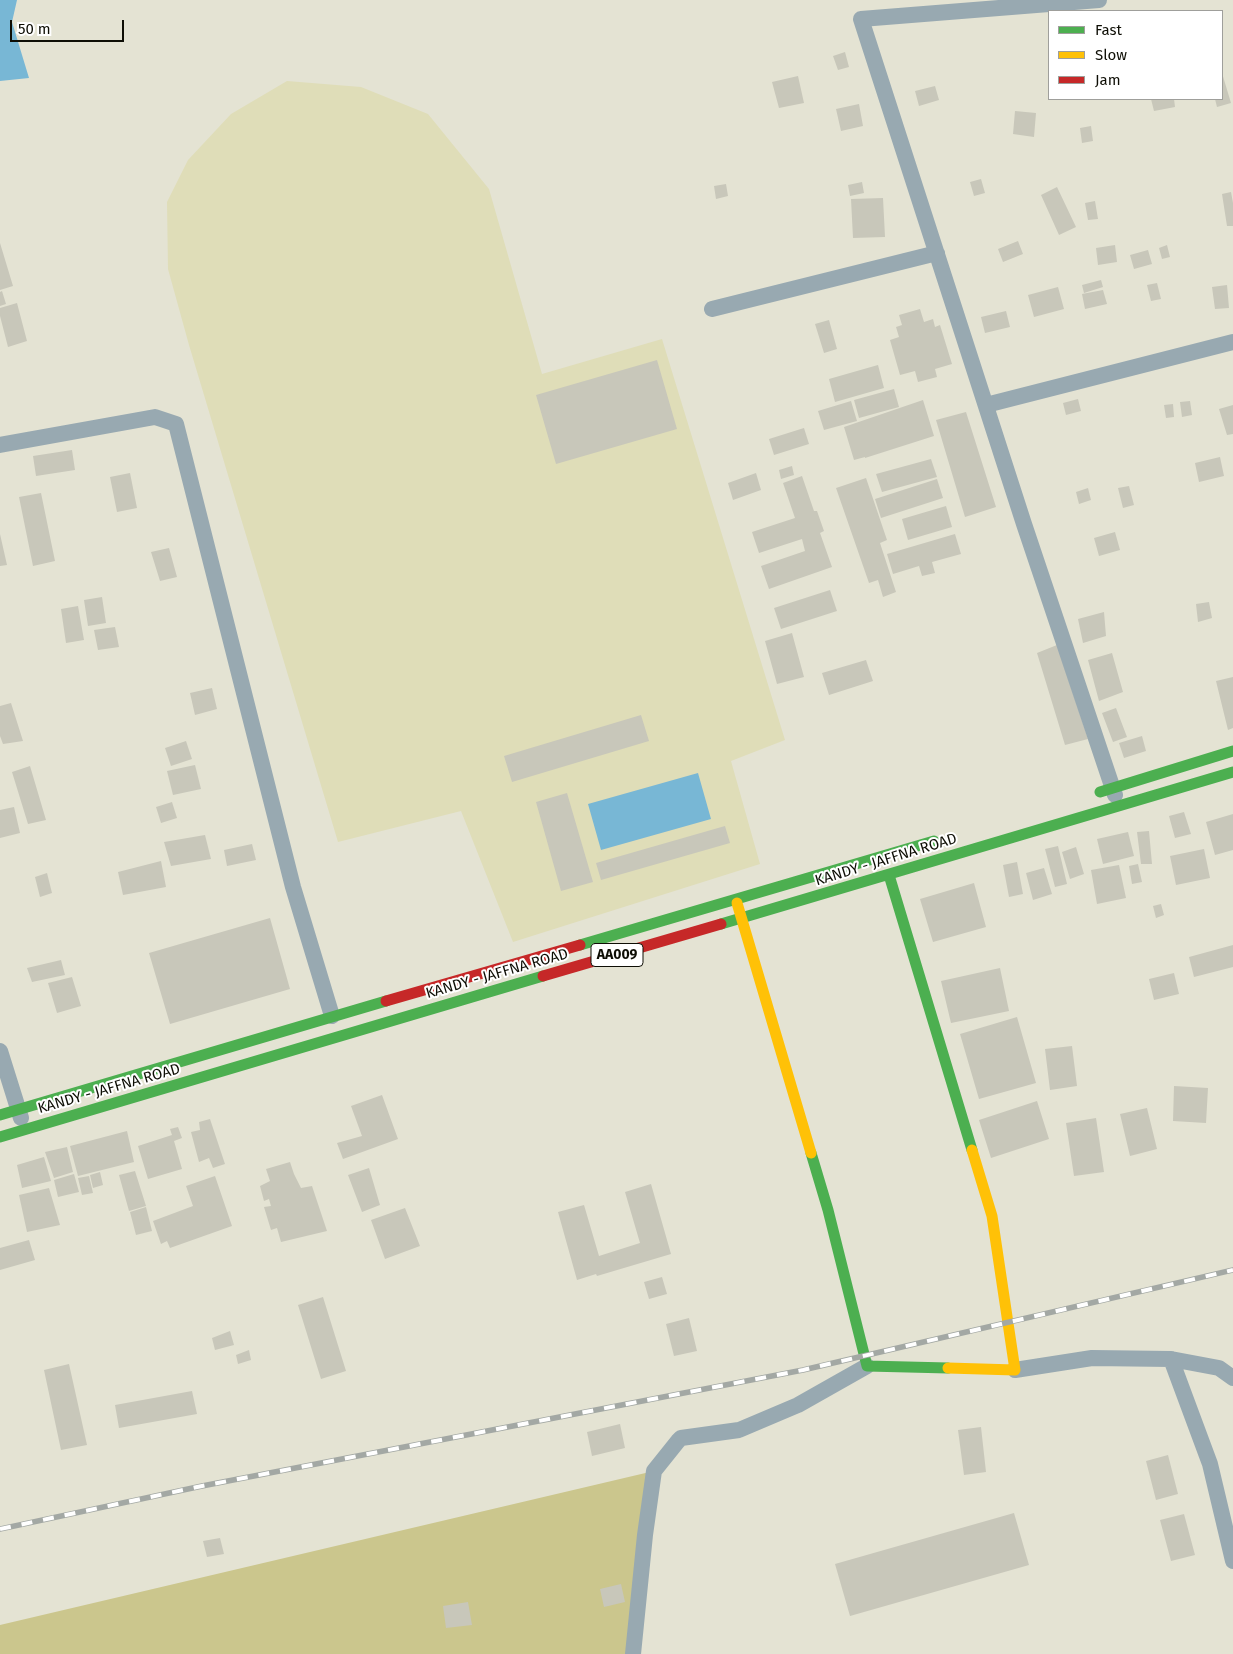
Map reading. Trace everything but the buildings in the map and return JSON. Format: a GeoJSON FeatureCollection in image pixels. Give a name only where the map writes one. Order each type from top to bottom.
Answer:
{"type":"FeatureCollection","features":[{"type":"Feature","properties":{"kind":"main road"},"geometry":{"type":"LineString","coordinates":[[1086,796],[1233,751]]}},
{"type":"Feature","properties":{"kind":"main road","name":"KANDY - JAFFNA ROAD"},"geometry":{"type":"LineString","coordinates":[[0,1137],[1233,772]]}},
{"type":"Feature","properties":{"kind":"main road","name":"KANDY - JAFFNA ROAD"},"geometry":{"type":"LineString","coordinates":[[0,1115],[332,1016],[941,839]]}},
{"type":"Feature","properties":{"kind":"main road"},"geometry":{"type":"LineString","coordinates":[[736,900],[828,1210],[867,1366],[1014,1370],[992,1216],[889,875]]}},
{"type":"Feature","properties":{"kind":"street"},"geometry":{"type":"LineString","coordinates":[[1099,0],[861,20],[1024,524],[1118,807]]}},
{"type":"Feature","properties":{"kind":"street"},"geometry":{"type":"LineString","coordinates":[[712,309],[937,253]]}},
{"type":"Feature","properties":{"kind":"street"},"geometry":{"type":"LineString","coordinates":[[986,405],[1233,342]]}},
{"type":"Feature","properties":{"kind":"street"},"geometry":{"type":"LineString","coordinates":[[0,445],[155,417],[176,424],[293,887],[332,1016]]}},
{"type":"Feature","properties":{"kind":"street"},"geometry":{"type":"LineString","coordinates":[[0,1051],[25,1130]]}},
{"type":"Feature","properties":{"kind":"street"},"geometry":{"type":"LineString","coordinates":[[1014,1370],[1092,1358],[1171,1359],[1219,1368],[1233,1378]]}},
{"type":"Feature","properties":{"kind":"street"},"geometry":{"type":"LineString","coordinates":[[1171,1359],[1210,1464],[1233,1561]]}},
{"type":"Feature","properties":{"kind":"street"},"geometry":{"type":"LineString","coordinates":[[633,1654],[645,1535],[654,1471],[672,1448],[681,1438],[739,1430],[773,1416],[798,1405],[867,1366]]}},
{"type":"Feature","properties":{"kind":"shaded area"},"geometry":{"type":"Polygon","coordinates":[[[287,81],[361,87],[428,114],[489,189],[542,374],[662,339],[785,740],[731,761],[760,864],[513,942],[461,811],[338,842],[168,269],[167,202],[188,160],[231,114],[287,81]]]}},
{"type":"Feature","properties":{"kind":"shaded area"},"geometry":{"type":"Polygon","coordinates":[[[654,1471],[638,1654],[0,1654],[0,1625],[654,1471]]]}},
{"type":"Feature","properties":{"kind":"water"},"geometry":{"type":"Polygon","coordinates":[[[0,0],[17,0],[12,22],[29,78],[0,81],[0,0]]]}},
{"type":"Feature","properties":{"kind":"water"},"geometry":{"type":"Polygon","coordinates":[[[698,773],[711,819],[601,850],[588,804],[698,773]]]}},
{"type":"Feature","properties":{"kind":"railway"},"geometry":{"type":"LineString","coordinates":[[0,1529],[202,1486],[803,1370],[1233,1270]]}},
{"type":"Feature","properties":{"kind":"traffic: fast"},"geometry":{"type":"LineString","coordinates":[[1100,792],[1233,751]]}},
{"type":"Feature","properties":{"kind":"traffic: fast"},"geometry":{"type":"LineString","coordinates":[[721,924],[1233,772]]}},
{"type":"Feature","properties":{"kind":"traffic: fast"},"geometry":{"type":"LineString","coordinates":[[580,945],[934,841]]}},
{"type":"Feature","properties":{"kind":"traffic: fast"},"geometry":{"type":"LineString","coordinates":[[889,875],[972,1150]]}},
{"type":"Feature","properties":{"kind":"traffic: fast"},"geometry":{"type":"LineString","coordinates":[[0,1137],[543,976]]}},
{"type":"Feature","properties":{"kind":"traffic: fast"},"geometry":{"type":"LineString","coordinates":[[0,1115],[386,1001]]}},
{"type":"Feature","properties":{"kind":"traffic: fast"},"geometry":{"type":"LineString","coordinates":[[811,1153],[828,1210],[867,1366],[948,1368]]}},
{"type":"Feature","properties":{"kind":"traffic: slow"},"geometry":{"type":"LineString","coordinates":[[737,903],[811,1153]]}},
{"type":"Feature","properties":{"kind":"traffic: slow"},"geometry":{"type":"LineString","coordinates":[[948,1368],[1015,1370],[992,1216],[972,1150]]}},
{"type":"Feature","properties":{"kind":"traffic: jam"},"geometry":{"type":"LineString","coordinates":[[543,976],[721,924]]}},
{"type":"Feature","properties":{"kind":"traffic: jam"},"geometry":{"type":"LineString","coordinates":[[386,1001],[580,945]]}}]}
